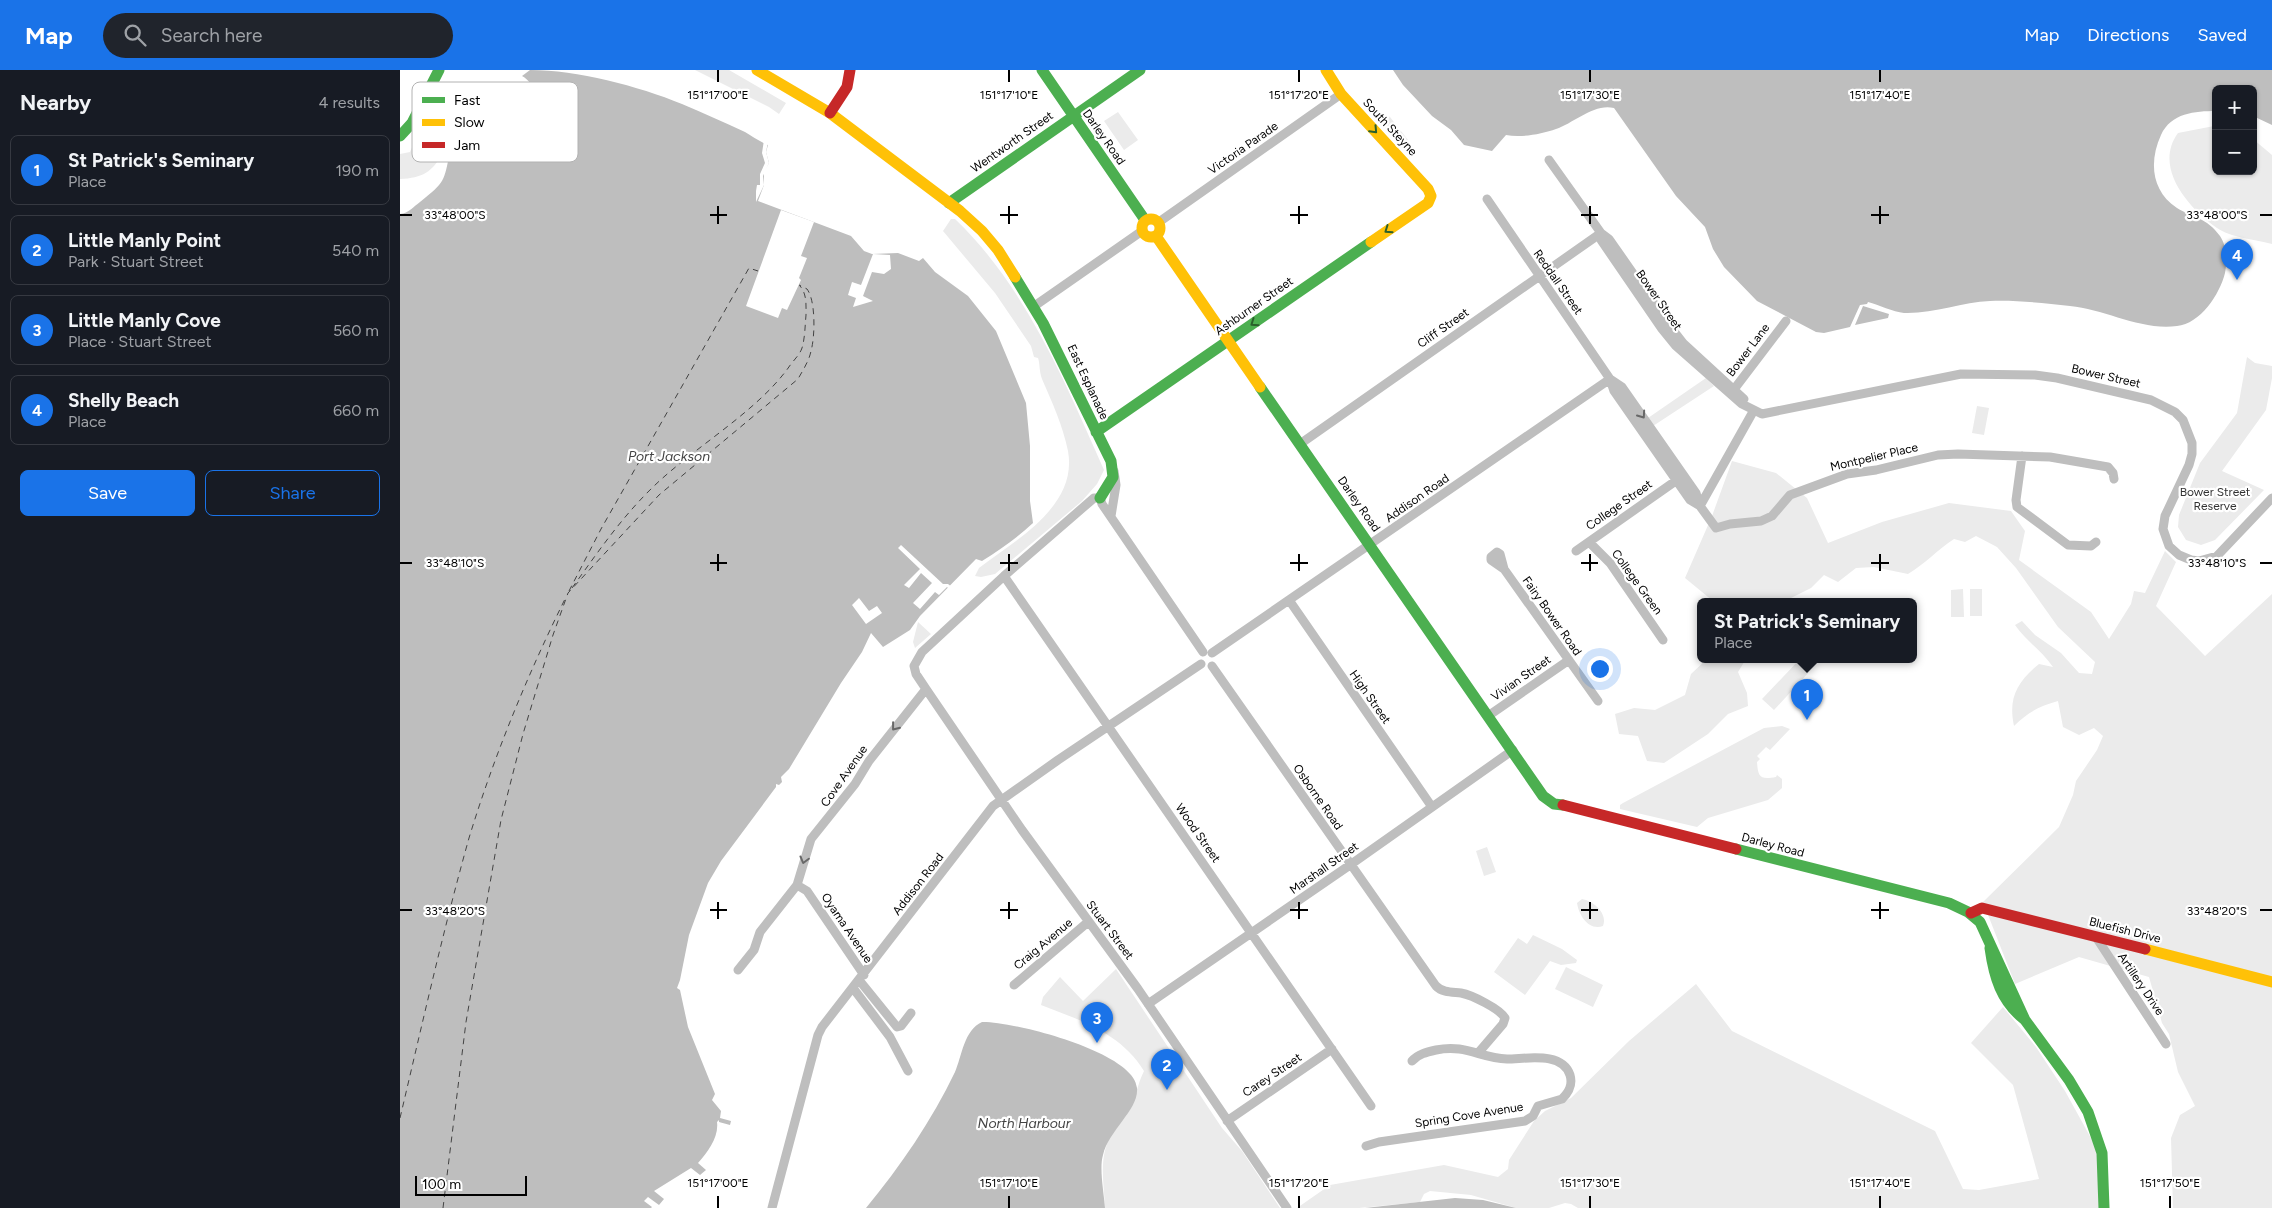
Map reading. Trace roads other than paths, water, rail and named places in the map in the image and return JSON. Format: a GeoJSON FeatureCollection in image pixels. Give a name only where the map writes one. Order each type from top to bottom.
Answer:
{"type":"FeatureCollection","features":[{"type":"Feature","properties":{"kind":"street"},"geometry":{"type":"LineString","coordinates":[[433,82],[439,70]]}},
{"type":"Feature","properties":{"kind":"street","name":"East Esplanade"},"geometry":{"type":"LineString","coordinates":[[756,70],[830,113],[949,202],[971,220],[987,237],[998,250],[1056,347],[1113,470]]}},
{"type":"Feature","properties":{"kind":"street"},"geometry":{"type":"LineString","coordinates":[[830,113],[847,87],[850,70]]}},
{"type":"Feature","properties":{"kind":"street","name":"Darley Road"},"geometry":{"type":"LineString","coordinates":[[1042,70],[1146,220]]}},
{"type":"Feature","properties":{"kind":"street","name":"Wentworth Street"},"geometry":{"type":"LineString","coordinates":[[949,202],[1140,70]]}},
{"type":"Feature","properties":{"kind":"street","name":"South Steyne"},"geometry":{"type":"LineString","coordinates":[[1326,70],[1341,94],[1428,189],[1431,196],[1428,203]]}},
{"type":"Feature","properties":{"kind":"street","name":"Victoria Parade"},"geometry":{"type":"LineString","coordinates":[[1159,222],[1341,94]]}},
{"type":"Feature","properties":{"kind":"street"},"geometry":{"type":"LineString","coordinates":[[400,136],[412,122]]}},
{"type":"Feature","properties":{"kind":"street","name":"Bower Street"},"geometry":{"type":"LineString","coordinates":[[1549,160],[1601,234],[1609,239],[1683,342],[1732,392],[1754,410],[1762,414],[1770,414],[1961,374],[2035,375],[2057,378],[2151,400],[2175,412],[2182,420],[2192,443],[2192,454],[2189,465],[2165,516],[2163,529],[2170,546],[2179,555],[2199,561],[2217,556],[2272,498]]}},
{"type":"Feature","properties":{"kind":"street","name":"Reddall Street"},"geometry":{"type":"LineString","coordinates":[[1487,199],[1610,379],[1614,391],[1690,500],[1700,506]]}},
{"type":"Feature","properties":{"kind":"street","name":"Ashburner Street"},"geometry":{"type":"LineString","coordinates":[[1096,432],[1428,203]]}},
{"type":"Feature","properties":{"kind":"street"},"geometry":{"type":"LineString","coordinates":[[1153,218],[1159,222],[1160,230],[1156,236],[1148,237],[1142,232],[1142,225],[1146,220],[1153,218]]}},
{"type":"Feature","properties":{"kind":"street"},"geometry":{"type":"LineString","coordinates":[[1033,307],[1142,232]]}},
{"type":"Feature","properties":{"kind":"street","name":"Cliff Street"},"geometry":{"type":"LineString","coordinates":[[1300,444],[1538,276],[1601,234]]}},
{"type":"Feature","properties":{"kind":"street","name":"Darley Road"},"geometry":{"type":"LineString","coordinates":[[1156,236],[1539,789],[1567,805],[1964,907],[1971,912]]}},
{"type":"Feature","properties":{"kind":"street","name":"Bower Lane"},"geometry":{"type":"LineString","coordinates":[[1732,392],[1786,321]]}},
{"type":"Feature","properties":{"kind":"street","name":"Reddall Street"},"geometry":{"type":"LineString","coordinates":[[1610,379],[1622,387],[1696,493],[1700,506],[1716,528]]}},
{"type":"Feature","properties":{"kind":"street","name":"Addison Road"},"geometry":{"type":"LineString","coordinates":[[1208,653],[1370,545],[1610,379]]}},
{"type":"Feature","properties":{"kind":"street"},"geometry":{"type":"LineString","coordinates":[[1700,506],[1754,410]]}},
{"type":"Feature","properties":{"kind":"street","name":"Montpelier Place"},"geometry":{"type":"LineString","coordinates":[[1716,528],[1730,524],[1761,522],[1772,516],[1790,495],[1847,474],[1876,470],[1938,455],[2050,457],[2108,467],[2113,472],[2114,478]]}},
{"type":"Feature","properties":{"kind":"street"},"geometry":{"type":"LineString","coordinates":[[2022,456],[2016,500],[2017,507],[2068,545],[2091,546],[2096,542]]}},
{"type":"Feature","properties":{"kind":"street"},"geometry":{"type":"LineString","coordinates":[[1100,498],[1110,482],[1113,470]]}},
{"type":"Feature","properties":{"kind":"street"},"geometry":{"type":"LineString","coordinates":[[1111,516],[1116,485],[1113,470]]}},
{"type":"Feature","properties":{"kind":"street","name":"College Street"},"geometry":{"type":"LineString","coordinates":[[1576,551],[1677,480]]}},
{"type":"Feature","properties":{"kind":"street"},"geometry":{"type":"LineString","coordinates":[[1004,576],[1094,498],[1100,498]]}},
{"type":"Feature","properties":{"kind":"street"},"geometry":{"type":"LineString","coordinates":[[1100,498],[1102,504],[1208,653],[1215,660],[1212,666],[1205,667],[1201,664],[1200,657],[1208,653]]}},
{"type":"Feature","properties":{"kind":"street","name":"College Green"},"geometry":{"type":"LineString","coordinates":[[1589,542],[1610,563],[1663,640]]}},
{"type":"Feature","properties":{"kind":"street","name":"Fairy Bower Road"},"geometry":{"type":"LineString","coordinates":[[1504,569],[1598,701]]}},
{"type":"Feature","properties":{"kind":"street","name":"Stuart Street"},"geometry":{"type":"LineString","coordinates":[[1004,576],[922,652],[914,666],[926,689],[1002,800],[1148,1004],[1287,1208]]}},
{"type":"Feature","properties":{"kind":"street","name":"Wood Street"},"geometry":{"type":"LineString","coordinates":[[1004,576],[1371,1106]]}},
{"type":"Feature","properties":{"kind":"street","name":"High Street"},"geometry":{"type":"LineString","coordinates":[[1289,600],[1432,807]]}},
{"type":"Feature","properties":{"kind":"street","name":"Vivian Street"},"geometry":{"type":"LineString","coordinates":[[1488,716],[1569,660]]}},
{"type":"Feature","properties":{"kind":"street","name":"Addison Road"},"geometry":{"type":"LineString","coordinates":[[772,1208],[818,1036],[994,806],[1201,664]]}},
{"type":"Feature","properties":{"kind":"street","name":"Osborne Road"},"geometry":{"type":"LineString","coordinates":[[1212,666],[1350,865],[1440,990],[1464,994],[1501,1012],[1505,1018],[1503,1024],[1479,1052]]}},
{"type":"Feature","properties":{"kind":"street","name":"Cove Avenue"},"geometry":{"type":"LineString","coordinates":[[797,885],[811,839],[856,784],[869,761],[926,689]]}},
{"type":"Feature","properties":{"kind":"street","name":"Marshall Street"},"geometry":{"type":"LineString","coordinates":[[1148,1004],[1513,750]]}},
{"type":"Feature","properties":{"kind":"street"},"geometry":{"type":"LineString","coordinates":[[738,970],[754,950],[760,932],[797,885]]}},
{"type":"Feature","properties":{"kind":"street","name":"Oyama Avenue"},"geometry":{"type":"LineString","coordinates":[[797,885],[807,891],[862,978],[897,1028],[901,1026],[911,1013]]}},
{"type":"Feature","properties":{"kind":"street","name":"Bluefish Drive"},"geometry":{"type":"LineString","coordinates":[[1971,912],[1982,908],[2240,972],[2272,982]]}},
{"type":"Feature","properties":{"kind":"street"},"geometry":{"type":"LineString","coordinates":[[1971,912],[1980,922],[2023,1012],[2025,1020],[2080,1097],[2092,1120],[2101,1148],[2104,1208]]}},
{"type":"Feature","properties":{"kind":"street","name":"Craig Avenue"},"geometry":{"type":"LineString","coordinates":[[1014,985],[1088,922]]}},
{"type":"Feature","properties":{"kind":"street","name":"Artillery Drive"},"geometry":{"type":"LineString","coordinates":[[2096,937],[2166,1044]]}},
{"type":"Feature","properties":{"kind":"street"},"geometry":{"type":"LineString","coordinates":[[853,988],[890,1037],[908,1071]]}},
{"type":"Feature","properties":{"kind":"street","name":"Spring Cove Avenue"},"geometry":{"type":"LineString","coordinates":[[1366,1146],[1379,1142],[1525,1121],[1533,1116],[1538,1106],[1562,1100],[1568,1093],[1571,1079],[1568,1071],[1555,1060],[1529,1057],[1506,1059],[1450,1047],[1417,1056],[1412,1061]]}},
{"type":"Feature","properties":{"kind":"street","name":"Carey Street"},"geometry":{"type":"LineString","coordinates":[[1227,1121],[1332,1049]]}},
{"type":"Feature","properties":{"kind":"water","name":"Port Jackson"},"geometry":{"type":"Polygon","coordinates":[[[530,70],[548,71],[587,76],[627,85],[682,104],[745,132],[768,145],[766,152],[769,163],[764,172],[764,185],[758,201],[851,236],[864,251],[872,254],[898,253],[919,261],[923,258],[935,272],[968,296],[996,331],[1026,403],[1030,446],[1030,501],[1033,523],[1009,543],[982,561],[976,559],[920,616],[910,630],[883,647],[871,633],[862,652],[789,769],[781,777],[782,782],[779,785],[776,784],[776,787],[721,861],[708,883],[689,935],[677,988],[680,990],[688,1027],[715,1094],[712,1100],[721,1111],[720,1118],[731,1121],[730,1125],[719,1122],[719,1120],[717,1122],[715,1139],[698,1163],[706,1170],[700,1175],[691,1168],[654,1191],[664,1199],[659,1205],[648,1197],[644,1201],[651,1208],[400,1208],[400,214],[411,210],[439,185],[448,162],[578,162],[578,82],[530,82],[522,76],[530,70]]]}},
{"type":"Feature","properties":{"kind":"water"},"geometry":{"type":"Polygon","coordinates":[[[1393,70],[2272,70],[2272,125],[2257,118],[2257,85],[2212,85],[2212,111],[2192,113],[2177,118],[2165,128],[2157,145],[2154,165],[2155,175],[2162,193],[2168,201],[2183,212],[2210,225],[2220,236],[2224,244],[2226,264],[2219,290],[2208,307],[2194,320],[2177,326],[2164,327],[2137,323],[2083,308],[2030,302],[2000,301],[1979,302],[1926,312],[1904,313],[1868,302],[1867,304],[1860,305],[1850,327],[1824,333],[1816,332],[1757,301],[1724,267],[1713,249],[1705,227],[1676,196],[1614,108],[1599,108],[1563,126],[1544,132],[1525,136],[1506,135],[1492,151],[1464,145],[1451,130],[1432,116],[1403,85],[1393,70]]]}},
{"type":"Feature","properties":{"kind":"water"},"geometry":{"type":"Polygon","coordinates":[[[1863,306],[1889,314],[1888,318],[1855,325],[1863,306]]]}},
{"type":"Feature","properties":{"kind":"water","name":"North Harbour"},"geometry":{"type":"Polygon","coordinates":[[[982,1022],[1019,1027],[1070,1041],[1116,1062],[1131,1075],[1137,1088],[1136,1096],[1129,1112],[1106,1146],[1102,1160],[1105,1208],[866,1208],[903,1160],[926,1125],[955,1072],[967,1037],[982,1022]]]}},
{"type":"Feature","properties":{"kind":"water"},"geometry":{"type":"Polygon","coordinates":[[[1455,1198],[1483,1200],[1516,1208],[1365,1208],[1455,1198]]]}},
{"type":"Feature","properties":{"kind":"place","name":"Shelly Beach"},"geometry":{"type":"Point","coordinates":[2237,280]}},
{"type":"Feature","properties":{"kind":"place","name":"St Patrick's Seminary"},"geometry":{"type":"Point","coordinates":[1807,720]}},
{"type":"Feature","properties":{"kind":"place","name":"Little Manly Cove"},"geometry":{"type":"Point","coordinates":[1097,1043]}},
{"type":"Feature","properties":{"kind":"place","name":"Little Manly Point"},"geometry":{"type":"Point","coordinates":[1167,1090]}},
{"type":"Feature","properties":{"kind":"park label","name":"Bower Street Reserve"},"geometry":{"type":"Point","coordinates":[2215,499]}}]}
